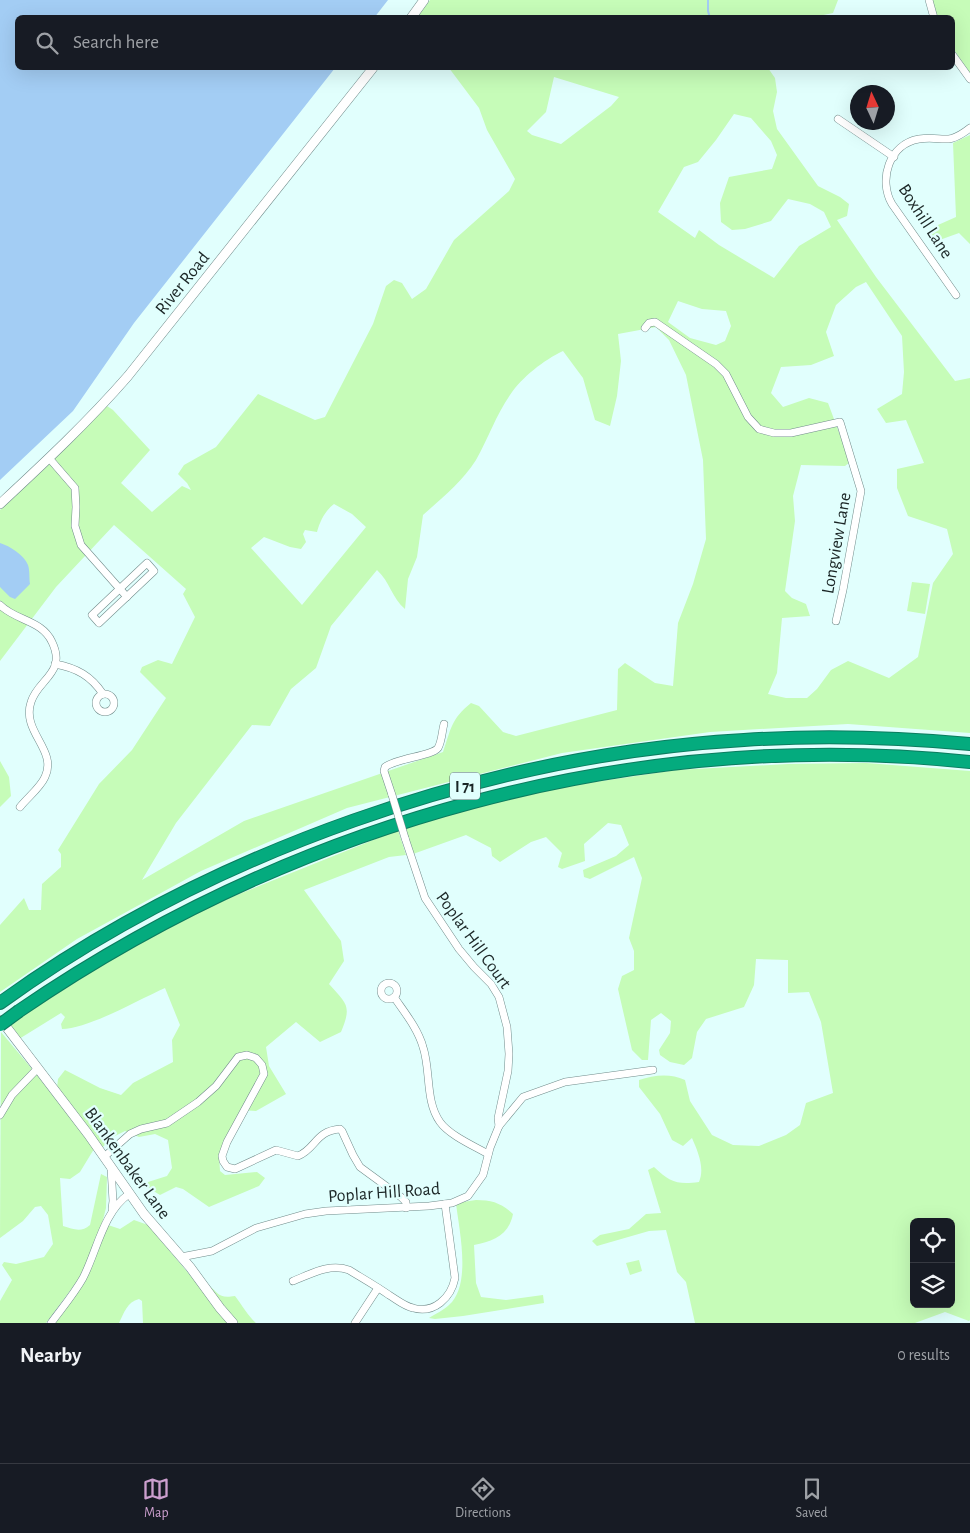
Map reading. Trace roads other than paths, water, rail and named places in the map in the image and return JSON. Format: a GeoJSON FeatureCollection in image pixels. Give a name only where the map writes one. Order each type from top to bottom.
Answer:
{"type":"FeatureCollection","features":[{"type":"Feature","properties":{"kind":"highway","name":"I 71"},"geometry":{"type":"LineString","coordinates":[[3,1001],[101,938],[151,910],[233,870],[344,824],[456,788],[576,762],[705,743],[778,738],[838,737],[897,738],[970,744]]}},
{"type":"Feature","properties":{"kind":"highway","name":"I 71"},"geometry":{"type":"LineString","coordinates":[[0,1025],[112,951],[165,922],[248,881],[374,831],[467,803],[588,776],[726,759],[786,756],[851,756],[970,762]]}},
{"type":"Feature","properties":{"kind":"street"},"geometry":{"type":"LineString","coordinates":[[413,15],[424,0]]}},
{"type":"Feature","properties":{"kind":"street"},"geometry":{"type":"LineString","coordinates":[[929,0],[933,15]]}},
{"type":"Feature","properties":{"kind":"street"},"geometry":{"type":"LineString","coordinates":[[955,58],[970,78]]}},
{"type":"Feature","properties":{"kind":"street","name":"River Road"},"geometry":{"type":"LineString","coordinates":[[0,504],[102,406],[371,70]]}},
{"type":"Feature","properties":{"kind":"street"},"geometry":{"type":"LineString","coordinates":[[838,119],[894,157],[899,150],[913,141],[919,139],[950,140],[960,136],[970,128]]}},
{"type":"Feature","properties":{"kind":"street","name":"Boxhill Lane"},"geometry":{"type":"LineString","coordinates":[[894,157],[888,165],[886,176],[886,189],[889,198],[956,295]]}},
{"type":"Feature","properties":{"kind":"street","name":"Longview Lane"},"geometry":{"type":"LineString","coordinates":[[644,328],[650,323],[655,322],[716,364],[726,374],[748,417],[759,429],[774,434],[791,433],[840,422],[862,491],[836,621]]}},
{"type":"Feature","properties":{"kind":"street"},"geometry":{"type":"LineString","coordinates":[[49,458],[74,488],[76,496],[74,526],[81,545],[126,597]]}},
{"type":"Feature","properties":{"kind":"street"},"geometry":{"type":"LineString","coordinates":[[147,564],[154,571],[126,597],[99,623],[92,615],[147,564]]}},
{"type":"Feature","properties":{"kind":"street"},"geometry":{"type":"LineString","coordinates":[[0,605],[45,631],[54,644],[55,664],[51,675],[34,694],[29,707],[30,723],[44,751],[47,760],[47,771],[42,782],[20,807]]}},
{"type":"Feature","properties":{"kind":"street"},"geometry":{"type":"LineString","coordinates":[[55,664],[70,666],[86,674],[104,694]]}},
{"type":"Feature","properties":{"kind":"street","name":"Poplar Hill Court"},"geometry":{"type":"LineString","coordinates":[[444,724],[439,745],[434,751],[395,761],[385,768],[384,771],[425,898],[459,949],[492,984],[499,996],[507,1027],[509,1054],[508,1071],[498,1118],[499,1126]]}},
{"type":"Feature","properties":{"kind":"street"},"geometry":{"type":"LineString","coordinates":[[394,997],[416,1031],[424,1048],[431,1096],[440,1122],[450,1131],[488,1154]]}},
{"type":"Feature","properties":{"kind":"street","name":"Blankenbaker Lane"},"geometry":{"type":"LineString","coordinates":[[0,1019],[155,1228],[181,1257],[233,1323]]}},
{"type":"Feature","properties":{"kind":"street"},"geometry":{"type":"LineString","coordinates":[[104,1157],[130,1134],[141,1129],[157,1127],[168,1123],[183,1113],[216,1086],[238,1057],[247,1055],[260,1061],[264,1074],[227,1142],[222,1156],[227,1167],[235,1169],[276,1150],[298,1156],[308,1150],[325,1132],[340,1129],[360,1167],[401,1197],[406,1202],[406,1208]]}},
{"type":"Feature","properties":{"kind":"street"},"geometry":{"type":"LineString","coordinates":[[0,1115],[12,1095],[38,1068]]}},
{"type":"Feature","properties":{"kind":"street","name":"Poplar Hill Road"},"geometry":{"type":"LineString","coordinates":[[181,1257],[212,1251],[256,1228],[305,1214],[326,1211],[406,1208],[446,1204],[468,1196],[484,1173],[488,1154],[499,1126],[523,1097],[565,1082],[653,1070]]}},
{"type":"Feature","properties":{"kind":"street"},"geometry":{"type":"LineString","coordinates":[[51,1323],[81,1281],[111,1212],[113,1201],[111,1168]]}},
{"type":"Feature","properties":{"kind":"street"},"geometry":{"type":"LineString","coordinates":[[111,1212],[122,1198],[129,1194]]}},
{"type":"Feature","properties":{"kind":"street"},"geometry":{"type":"LineString","coordinates":[[292,1281],[327,1268],[342,1267],[414,1308],[427,1309],[434,1307],[447,1298],[454,1286],[455,1278],[446,1204]]}},
{"type":"Feature","properties":{"kind":"street"},"geometry":{"type":"LineString","coordinates":[[355,1323],[378,1288]]}},
{"type":"Feature","properties":{"kind":"water"},"geometry":{"type":"Polygon","coordinates":[[[0,0],[388,0],[376,15],[15,15],[15,70],[333,70],[134,323],[73,411],[0,480],[0,0]]]}},
{"type":"Feature","properties":{"kind":"water"},"geometry":{"type":"Polygon","coordinates":[[[0,543],[20,554],[29,567],[30,584],[15,599],[10,597],[0,587],[0,543]]]}},
{"type":"Feature","properties":{"kind":"waterway"},"geometry":{"type":"LineString","coordinates":[[708,0],[709,15]]}}]}
